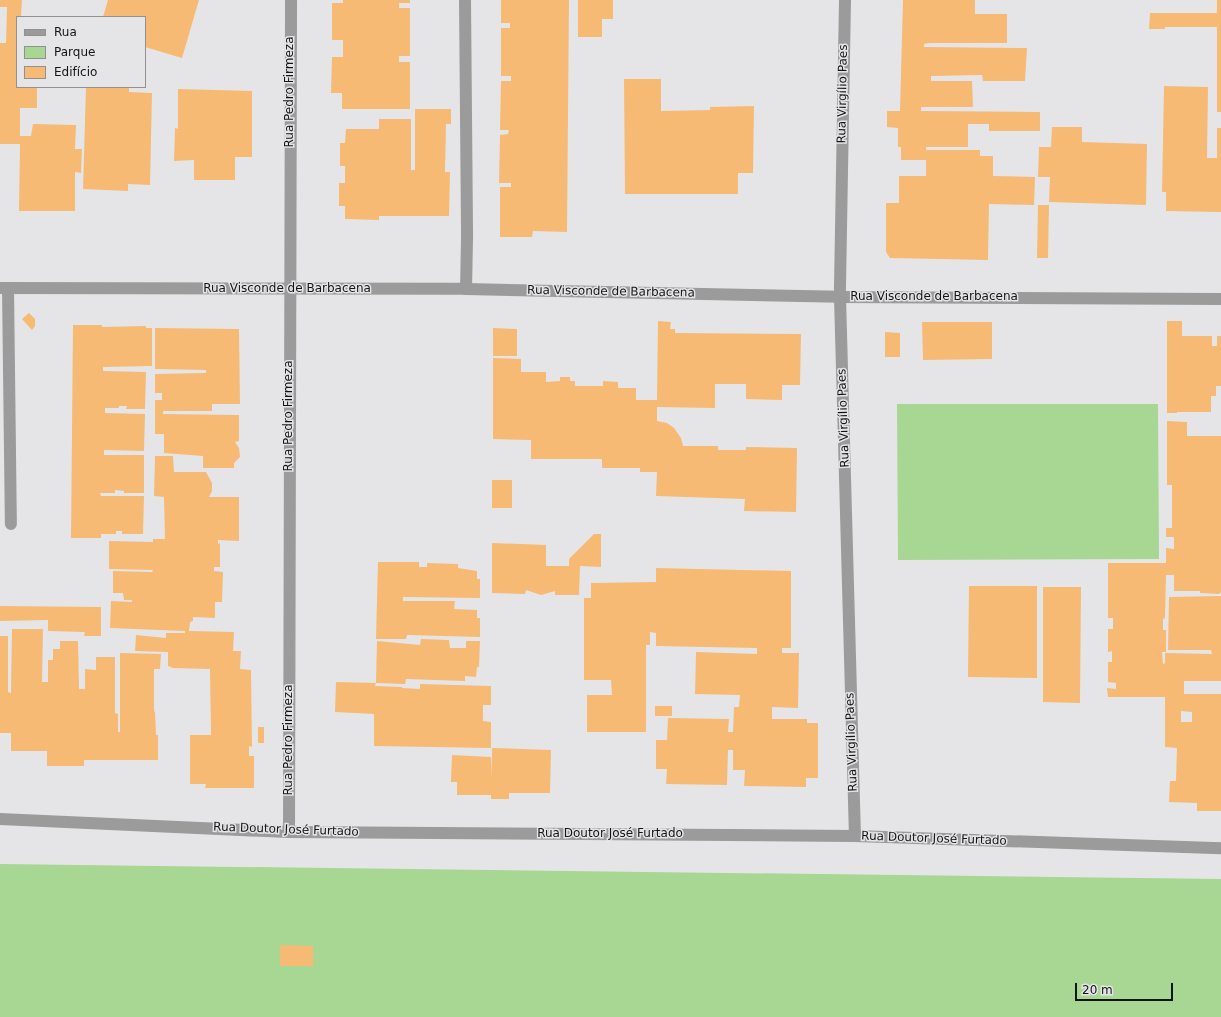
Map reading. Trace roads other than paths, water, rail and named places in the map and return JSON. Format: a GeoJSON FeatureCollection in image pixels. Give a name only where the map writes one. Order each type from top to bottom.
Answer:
{"type":"FeatureCollection","features":[{"type":"Feature","properties":{"kind":"street","name":"Rua Pedro Firmeza"},"geometry":{"type":"LineString","coordinates":[[289,832],[291,0]]}},
{"type":"Feature","properties":{"kind":"street"},"geometry":{"type":"LineString","coordinates":[[465,0],[466,289]]}},
{"type":"Feature","properties":{"kind":"street","name":"Rua Virgílio Paes"},"geometry":{"type":"LineString","coordinates":[[845,0],[840,297],[855,836]]}},
{"type":"Feature","properties":{"kind":"street","name":"Rua Visconde de Barbacena"},"geometry":{"type":"LineString","coordinates":[[4,288],[466,289],[840,297],[1221,299]]}},
{"type":"Feature","properties":{"kind":"street"},"geometry":{"type":"LineString","coordinates":[[4,288],[11,524]]}},
{"type":"Feature","properties":{"kind":"street","name":"Rua Doutor José Furtado"},"geometry":{"type":"LineString","coordinates":[[0,819],[289,832],[855,836],[1221,848]]}}]}
